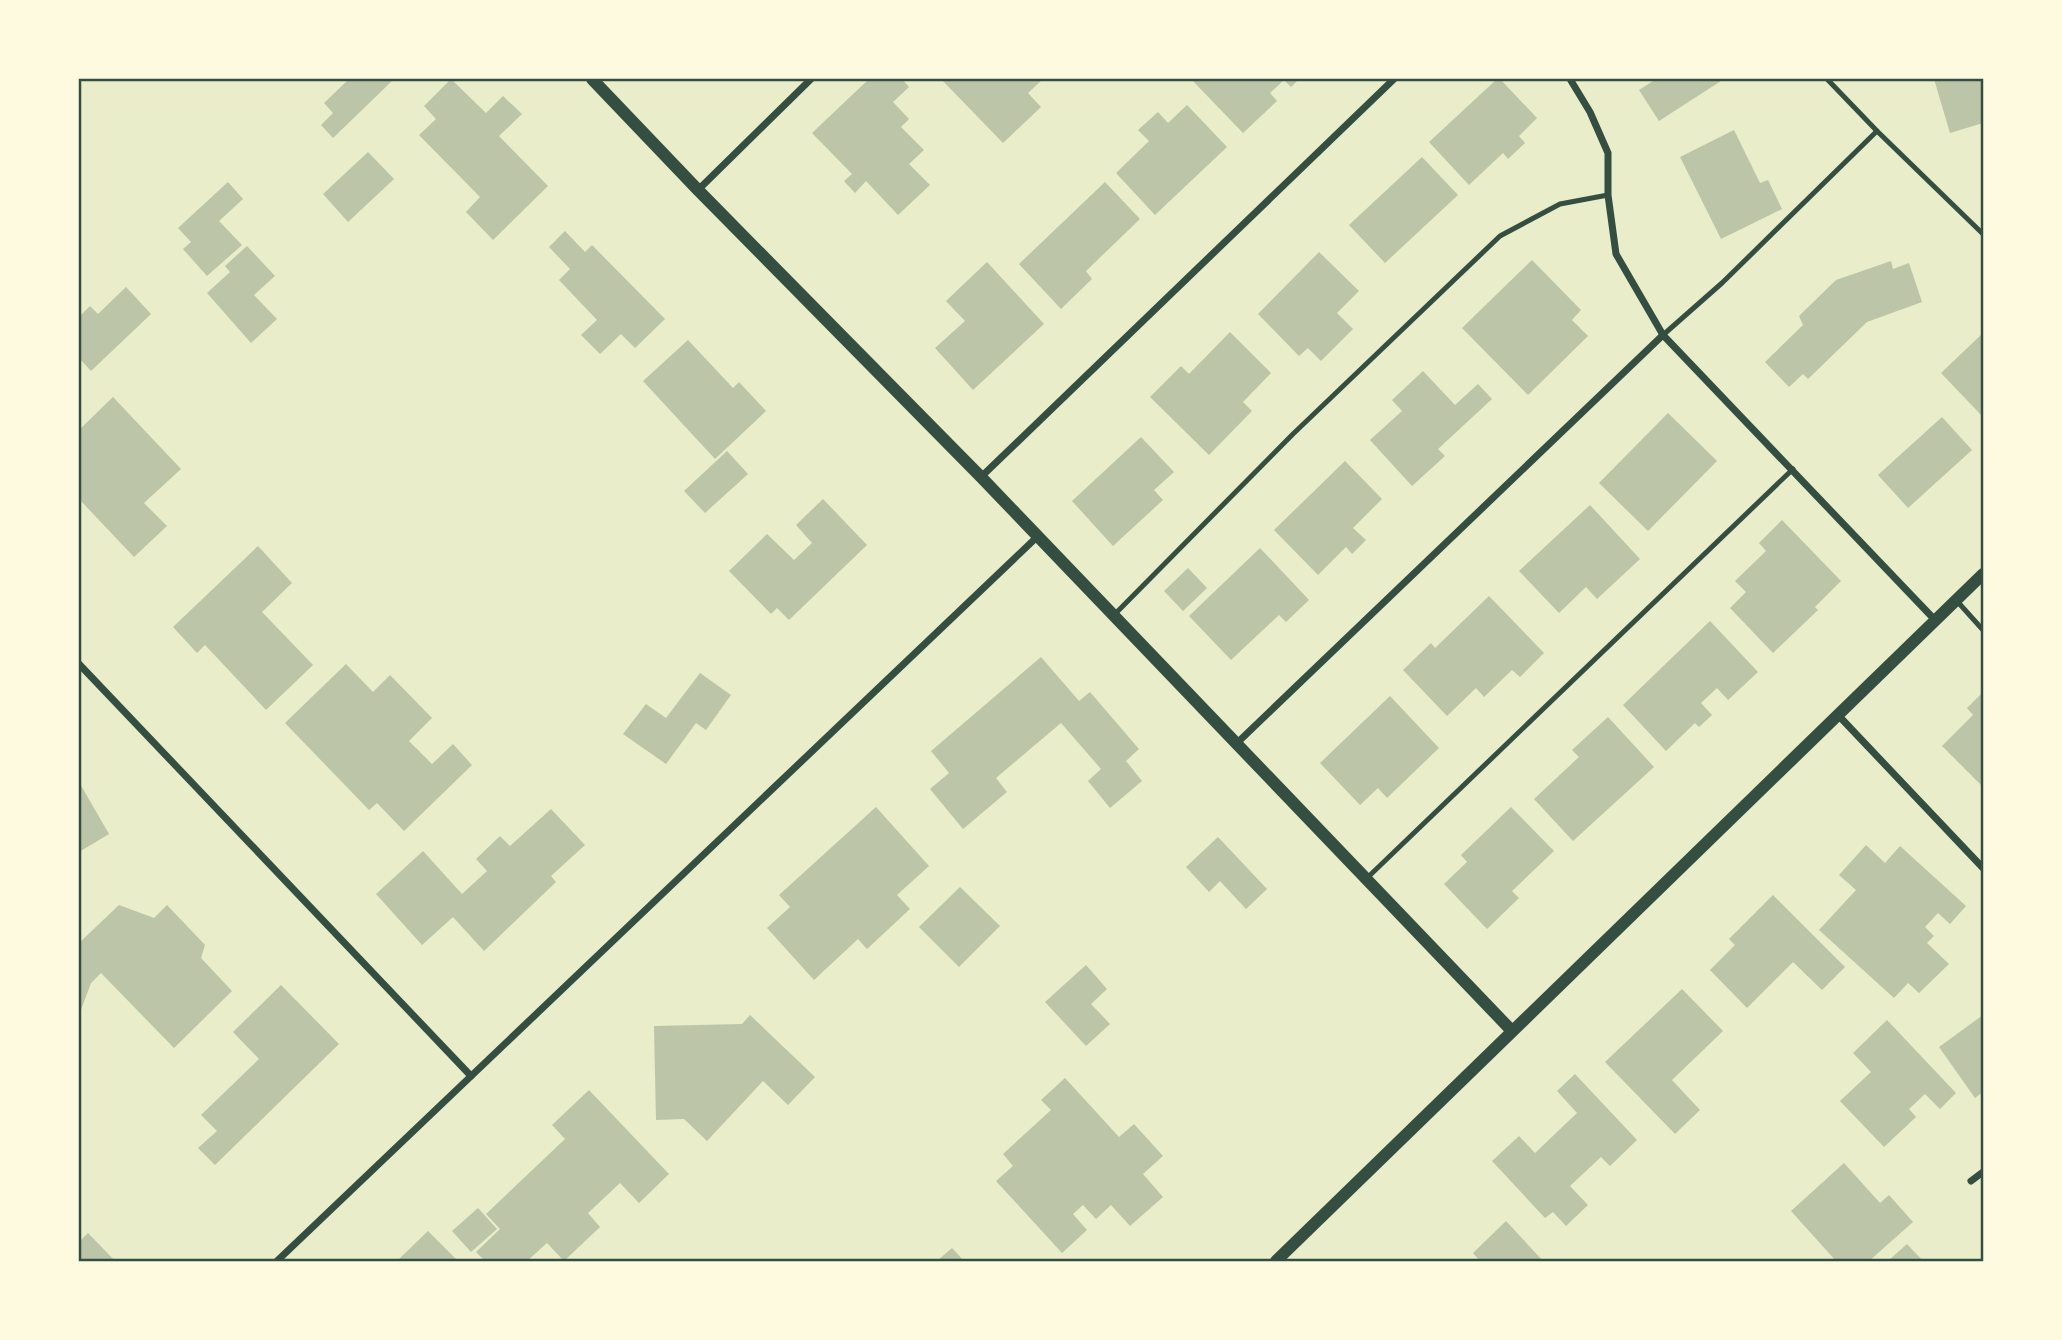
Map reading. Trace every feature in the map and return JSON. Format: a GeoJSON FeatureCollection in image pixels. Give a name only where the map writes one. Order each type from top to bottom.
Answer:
{"type":"FeatureCollection","features":[{"type":"Feature","properties":{"kind":"street"},"geometry":{"type":"LineString","coordinates":[[592,79],[1038,536],[1511,1031]]}},
{"type":"Feature","properties":{"kind":"street"},"geometry":{"type":"LineString","coordinates":[[698,190],[811,79]]}},
{"type":"Feature","properties":{"kind":"street"},"geometry":{"type":"LineString","coordinates":[[981,478],[1394,79]]}},
{"type":"Feature","properties":{"kind":"street"},"geometry":{"type":"LineString","coordinates":[[1570,79],[1590,112],[1608,153],[1608,195],[1616,254],[1663,335],[1935,620]]}},
{"type":"Feature","properties":{"kind":"street"},"geometry":{"type":"LineString","coordinates":[[1236,744],[1663,335]]}},
{"type":"Feature","properties":{"kind":"street"},"geometry":{"type":"LineString","coordinates":[[277,1261],[1038,536]]}},
{"type":"Feature","properties":{"kind":"street"},"geometry":{"type":"LineString","coordinates":[[1276,1261],[1983,574]]}},
{"type":"Feature","properties":{"kind":"street"},"geometry":{"type":"LineString","coordinates":[[79,664],[471,1076]]}},
{"type":"Feature","properties":{"kind":"street"},"geometry":{"type":"LineString","coordinates":[[1837,714],[1983,868]]}},
{"type":"Feature","properties":{"kind":"street"},"geometry":{"type":"LineString","coordinates":[[1971,1181],[1983,1172]]}},
{"type":"Feature","properties":{"kind":"lane"},"geometry":{"type":"LineString","coordinates":[[1827,79],[1983,234]]}},
{"type":"Feature","properties":{"kind":"lane"},"geometry":{"type":"LineString","coordinates":[[1663,335],[1722,283],[1877,131]]}},
{"type":"Feature","properties":{"kind":"lane"},"geometry":{"type":"LineString","coordinates":[[1113,615],[1293,434],[1500,236],[1560,204],[1608,195]]}},
{"type":"Feature","properties":{"kind":"lane"},"geometry":{"type":"LineString","coordinates":[[1366,879],[1793,469]]}},
{"type":"Feature","properties":{"kind":"lane"},"geometry":{"type":"LineString","coordinates":[[1956,600],[1983,629]]}},
{"type":"Feature","properties":{"kind":"building"},"geometry":{"type":"Polygon","coordinates":[[[349,79],[392,81],[333,138],[321,125],[333,113],[324,103],[349,79]]]}},
{"type":"Feature","properties":{"kind":"building"},"geometry":{"type":"Polygon","coordinates":[[[451,79],[486,113],[503,96],[522,114],[499,136],[548,186],[493,240],[466,212],[480,197],[419,135],[436,119],[424,106],[451,79]]]}},
{"type":"Feature","properties":{"kind":"building"},"geometry":{"type":"Polygon","coordinates":[[[869,79],[902,79],[909,87],[893,102],[909,119],[901,127],[924,150],[909,164],[930,185],[898,215],[866,181],[855,193],[844,181],[852,174],[812,133],[869,79]]]}},
{"type":"Feature","properties":{"kind":"building"},"geometry":{"type":"Polygon","coordinates":[[[941,79],[1043,79],[1028,93],[1041,107],[1003,143],[941,79]]]}},
{"type":"Feature","properties":{"kind":"building"},"geometry":{"type":"Polygon","coordinates":[[[1191,79],[1299,79],[1291,87],[1284,80],[1270,93],[1277,101],[1243,133],[1191,79]]]}},
{"type":"Feature","properties":{"kind":"building"},"geometry":{"type":"Polygon","coordinates":[[[1497,79],[1537,118],[1519,136],[1525,143],[1508,159],[1503,153],[1469,185],[1429,142],[1497,79]]]}},
{"type":"Feature","properties":{"kind":"building"},"geometry":{"type":"Polygon","coordinates":[[[1656,79],[1724,79],[1659,121],[1639,90],[1656,79]]]}},
{"type":"Feature","properties":{"kind":"building"},"geometry":{"type":"Polygon","coordinates":[[[1934,79],[1983,79],[1983,123],[1950,133],[1934,79]]]}},
{"type":"Feature","properties":{"kind":"building"},"geometry":{"type":"Polygon","coordinates":[[[1187,105],[1227,147],[1155,215],[1116,173],[1149,141],[1138,130],[1158,112],[1168,123],[1187,105]]]}},
{"type":"Feature","properties":{"kind":"building"},"geometry":{"type":"Polygon","coordinates":[[[1734,130],[1760,183],[1768,180],[1782,209],[1721,239],[1680,157],[1734,130]]]}},
{"type":"Feature","properties":{"kind":"building"},"geometry":{"type":"Polygon","coordinates":[[[368,152],[394,179],[348,222],[323,194],[368,152]]]}},
{"type":"Feature","properties":{"kind":"building"},"geometry":{"type":"Polygon","coordinates":[[[1422,157],[1458,195],[1385,263],[1349,225],[1422,157]]]}},
{"type":"Feature","properties":{"kind":"building"},"geometry":{"type":"Polygon","coordinates":[[[228,182],[243,199],[219,221],[242,245],[207,276],[183,249],[191,242],[178,228],[228,182]]]}},
{"type":"Feature","properties":{"kind":"building"},"geometry":{"type":"Polygon","coordinates":[[[1105,182],[1140,219],[1086,271],[1092,279],[1061,309],[1019,264],[1105,182]]]}},
{"type":"Feature","properties":{"kind":"building"},"geometry":{"type":"Polygon","coordinates":[[[565,231],[585,252],[592,245],[665,319],[635,348],[621,334],[600,354],[581,335],[597,320],[559,280],[570,269],[549,247],[565,231]]]}},
{"type":"Feature","properties":{"kind":"building"},"geometry":{"type":"Polygon","coordinates":[[[247,246],[275,276],[254,295],[277,319],[251,343],[207,293],[230,272],[225,266],[247,246]]]}},
{"type":"Feature","properties":{"kind":"building"},"geometry":{"type":"Polygon","coordinates":[[[1319,252],[1359,291],[1337,313],[1353,329],[1321,361],[1308,348],[1299,356],[1258,314],[1319,252]]]}},
{"type":"Feature","properties":{"kind":"building"},"geometry":{"type":"Polygon","coordinates":[[[1532,260],[1581,310],[1572,320],[1588,336],[1528,395],[1462,328],[1532,260]]]}},
{"type":"Feature","properties":{"kind":"building"},"geometry":{"type":"Polygon","coordinates":[[[1891,261],[1893,269],[1909,263],[1922,302],[1867,322],[1808,379],[1803,374],[1789,387],[1765,362],[1803,325],[1799,316],[1836,280],[1891,261]]]}},
{"type":"Feature","properties":{"kind":"building"},"geometry":{"type":"Polygon","coordinates":[[[987,262],[1044,324],[973,390],[935,348],[965,321],[946,301],[987,262]]]}},
{"type":"Feature","properties":{"kind":"building"},"geometry":{"type":"Polygon","coordinates":[[[126,287],[151,314],[91,371],[79,358],[79,317],[90,306],[98,314],[126,287]]]}},
{"type":"Feature","properties":{"kind":"building"},"geometry":{"type":"Polygon","coordinates":[[[1230,332],[1271,373],[1243,402],[1252,411],[1209,455],[1150,397],[1181,366],[1189,374],[1230,332]]]}},
{"type":"Feature","properties":{"kind":"building"},"geometry":{"type":"Polygon","coordinates":[[[1983,333],[1983,417],[1941,373],[1983,333]]]}},
{"type":"Feature","properties":{"kind":"building"},"geometry":{"type":"Polygon","coordinates":[[[688,340],[733,388],[739,382],[766,411],[715,459],[643,381],[688,340]]]}},
{"type":"Feature","properties":{"kind":"building"},"geometry":{"type":"Polygon","coordinates":[[[1423,371],[1455,405],[1478,384],[1492,399],[1438,449],[1445,456],[1412,486],[1370,440],[1402,411],[1392,400],[1423,371]]]}},
{"type":"Feature","properties":{"kind":"building"},"geometry":{"type":"Polygon","coordinates":[[[113,397],[181,469],[144,503],[167,526],[134,557],[79,499],[79,430],[113,397]]]}},
{"type":"Feature","properties":{"kind":"building"},"geometry":{"type":"Polygon","coordinates":[[[1668,413],[1717,461],[1648,531],[1599,483],[1668,413]]]}},
{"type":"Feature","properties":{"kind":"building"},"geometry":{"type":"Polygon","coordinates":[[[1942,417],[1972,450],[1908,508],[1878,475],[1942,417]]]}},
{"type":"Feature","properties":{"kind":"building"},"geometry":{"type":"Polygon","coordinates":[[[1141,437],[1174,472],[1154,490],[1163,500],[1113,546],[1072,501],[1141,437]]]}},
{"type":"Feature","properties":{"kind":"building"},"geometry":{"type":"Polygon","coordinates":[[[727,451],[748,474],[705,513],[684,491],[727,451]]]}},
{"type":"Feature","properties":{"kind":"building"},"geometry":{"type":"Polygon","coordinates":[[[1345,461],[1382,499],[1353,528],[1366,540],[1352,554],[1346,547],[1318,575],[1274,530],[1345,461]]]}},
{"type":"Feature","properties":{"kind":"building"},"geometry":{"type":"Polygon","coordinates":[[[823,499],[867,545],[789,620],[777,608],[771,614],[729,571],[767,534],[794,560],[812,543],[796,525],[823,499]]]}},
{"type":"Feature","properties":{"kind":"building"},"geometry":{"type":"Polygon","coordinates":[[[1590,505],[1640,559],[1597,599],[1586,587],[1559,613],[1519,571],[1590,505]]]}},
{"type":"Feature","properties":{"kind":"building"},"geometry":{"type":"Polygon","coordinates":[[[1782,520],[1841,581],[1815,607],[1818,610],[1773,653],[1730,608],[1746,592],[1735,581],[1766,551],[1759,543],[1782,520]]]}},
{"type":"Feature","properties":{"kind":"building"},"geometry":{"type":"Polygon","coordinates":[[[258,546],[292,583],[262,612],[313,665],[266,710],[205,645],[197,653],[173,627],[258,546]]]}},
{"type":"Feature","properties":{"kind":"building"},"geometry":{"type":"Polygon","coordinates":[[[1260,548],[1309,600],[1286,622],[1279,615],[1231,660],[1189,616],[1260,548]]]}},
{"type":"Feature","properties":{"kind":"building"},"geometry":{"type":"Polygon","coordinates":[[[1188,568],[1207,588],[1183,611],[1164,591],[1188,568]]]}},
{"type":"Feature","properties":{"kind":"building"},"geometry":{"type":"Polygon","coordinates":[[[1489,596],[1544,653],[1520,677],[1512,670],[1484,697],[1476,688],[1447,716],[1403,670],[1431,643],[1435,648],[1489,596]]]}},
{"type":"Feature","properties":{"kind":"building"},"geometry":{"type":"Polygon","coordinates":[[[1710,621],[1758,672],[1728,700],[1717,688],[1701,703],[1712,715],[1699,727],[1695,723],[1666,751],[1623,705],[1710,621]]]}},
{"type":"Feature","properties":{"kind":"building"},"geometry":{"type":"Polygon","coordinates":[[[1041,657],[1079,701],[1090,692],[1139,749],[1126,761],[1142,781],[1110,808],[1088,781],[1101,769],[1061,723],[996,778],[1007,792],[963,829],[930,789],[949,773],[931,751],[1041,657]]]}},
{"type":"Feature","properties":{"kind":"building"},"geometry":{"type":"Polygon","coordinates":[[[346,664],[373,692],[390,675],[432,718],[409,741],[432,764],[453,744],[472,765],[404,831],[377,803],[369,810],[285,723],[346,664]]]}},
{"type":"Feature","properties":{"kind":"building"},"geometry":{"type":"Polygon","coordinates":[[[700,673],[731,695],[706,730],[696,723],[666,764],[623,734],[646,704],[666,718],[700,673]]]}},
{"type":"Feature","properties":{"kind":"building"},"geometry":{"type":"Polygon","coordinates":[[[1983,692],[1983,787],[1942,746],[1973,715],[1967,708],[1983,692]]]}},
{"type":"Feature","properties":{"kind":"building"},"geometry":{"type":"Polygon","coordinates":[[[1390,696],[1439,748],[1387,798],[1378,788],[1360,805],[1320,763],[1390,696]]]}},
{"type":"Feature","properties":{"kind":"building"},"geometry":{"type":"Polygon","coordinates":[[[1608,717],[1654,767],[1573,841],[1534,799],[1579,757],[1572,750],[1608,717]]]}},
{"type":"Feature","properties":{"kind":"building"},"geometry":{"type":"Polygon","coordinates":[[[79,782],[109,834],[79,852],[79,782]]]}},
{"type":"Feature","properties":{"kind":"building"},"geometry":{"type":"Polygon","coordinates":[[[876,807],[929,866],[897,895],[910,909],[867,949],[858,939],[814,980],[767,928],[790,907],[779,895],[876,807]]]}},
{"type":"Feature","properties":{"kind":"building"},"geometry":{"type":"Polygon","coordinates":[[[1511,807],[1554,851],[1512,891],[1519,898],[1487,929],[1444,884],[1467,862],[1461,855],[1511,807]]]}},
{"type":"Feature","properties":{"kind":"building"},"geometry":{"type":"Polygon","coordinates":[[[551,809],[585,845],[551,876],[556,882],[484,951],[453,917],[422,945],[376,894],[423,851],[462,894],[487,871],[476,859],[500,836],[510,846],[551,809]]]}},
{"type":"Feature","properties":{"kind":"building"},"geometry":{"type":"Polygon","coordinates":[[[1218,837],[1267,889],[1246,909],[1220,881],[1209,892],[1186,867],[1218,837]]]}},
{"type":"Feature","properties":{"kind":"building"},"geometry":{"type":"Polygon","coordinates":[[[1866,845],[1885,863],[1900,846],[1966,906],[1950,924],[1938,913],[1925,927],[1934,936],[1927,943],[1949,964],[1919,993],[1908,983],[1894,998],[1819,930],[1856,890],[1839,875],[1866,845]]]}},
{"type":"Feature","properties":{"kind":"building"},"geometry":{"type":"Polygon","coordinates":[[[960,887],[1000,926],[959,967],[919,927],[960,887]]]}},
{"type":"Feature","properties":{"kind":"building"},"geometry":{"type":"Polygon","coordinates":[[[1773,895],[1845,967],[1822,990],[1793,962],[1747,1008],[1710,970],[1735,945],[1729,939],[1773,895]]]}},
{"type":"Feature","properties":{"kind":"building"},"geometry":{"type":"Polygon","coordinates":[[[119,905],[154,918],[167,905],[205,945],[201,958],[232,991],[174,1048],[101,973],[91,983],[79,1015],[79,943],[119,905]]]}},
{"type":"Feature","properties":{"kind":"building"},"geometry":{"type":"Polygon","coordinates":[[[1086,965],[1107,989],[1091,1004],[1110,1024],[1086,1046],[1045,1002],[1086,965]]]}},
{"type":"Feature","properties":{"kind":"building"},"geometry":{"type":"Polygon","coordinates":[[[281,985],[339,1044],[215,1165],[198,1148],[217,1131],[201,1115],[259,1059],[233,1032],[281,985]]]}},
{"type":"Feature","properties":{"kind":"building"},"geometry":{"type":"Polygon","coordinates":[[[1682,989],[1723,1031],[1672,1080],[1700,1110],[1675,1134],[1605,1062],[1682,989]]]}},
{"type":"Feature","properties":{"kind":"building"},"geometry":{"type":"Polygon","coordinates":[[[750,1015],[815,1077],[788,1105],[763,1081],[707,1141],[684,1119],[656,1120],[654,1026],[742,1024],[750,1015]]]}},
{"type":"Feature","properties":{"kind":"building"},"geometry":{"type":"Polygon","coordinates":[[[1983,1015],[1983,1092],[1975,1098],[1939,1047],[1983,1015]]]}},
{"type":"Feature","properties":{"kind":"building"},"geometry":{"type":"Polygon","coordinates":[[[1887,1020],[1956,1093],[1940,1109],[1925,1094],[1909,1109],[1916,1117],[1884,1147],[1840,1101],[1871,1072],[1853,1053],[1887,1020]]]}},
{"type":"Feature","properties":{"kind":"building"},"geometry":{"type":"Polygon","coordinates":[[[1575,1074],[1637,1140],[1610,1166],[1601,1157],[1570,1186],[1588,1205],[1566,1226],[1553,1212],[1545,1218],[1492,1161],[1519,1136],[1535,1153],[1577,1113],[1557,1091],[1575,1074]]]}},
{"type":"Feature","properties":{"kind":"building"},"geometry":{"type":"Polygon","coordinates":[[[1065,1078],[1119,1137],[1134,1124],[1163,1156],[1143,1174],[1163,1197],[1130,1226],[1111,1205],[1096,1219],[1083,1205],[1073,1214],[1087,1230],[1062,1253],[996,1181],[1013,1166],[1003,1154],[1051,1110],[1041,1100],[1065,1078]]]}},
{"type":"Feature","properties":{"kind":"building"},"geometry":{"type":"Polygon","coordinates":[[[589,1090],[669,1174],[639,1203],[620,1183],[588,1213],[600,1227],[564,1261],[547,1243],[527,1261],[485,1261],[476,1252],[500,1229],[486,1214],[565,1139],[552,1125],[589,1090]]]}},
{"type":"Feature","properties":{"kind":"building"},"geometry":{"type":"Polygon","coordinates":[[[1844,1163],[1880,1203],[1889,1195],[1913,1222],[1869,1261],[1836,1261],[1791,1211],[1844,1163]]]}},
{"type":"Feature","properties":{"kind":"building"},"geometry":{"type":"Polygon","coordinates":[[[478,1208],[497,1229],[471,1252],[452,1231],[478,1208]]]}},
{"type":"Feature","properties":{"kind":"building"},"geometry":{"type":"Polygon","coordinates":[[[1506,1221],[1543,1261],[1480,1261],[1473,1253],[1506,1221]]]}},
{"type":"Feature","properties":{"kind":"building"},"geometry":{"type":"Polygon","coordinates":[[[428,1231],[458,1261],[399,1259],[428,1231]]]}},
{"type":"Feature","properties":{"kind":"building"},"geometry":{"type":"Polygon","coordinates":[[[88,1233],[115,1261],[79,1261],[79,1242],[88,1233]]]}},
{"type":"Feature","properties":{"kind":"building"},"geometry":{"type":"Polygon","coordinates":[[[1907,1244],[1923,1261],[1888,1261],[1907,1244]]]}},
{"type":"Feature","properties":{"kind":"building"},"geometry":{"type":"Polygon","coordinates":[[[952,1248],[964,1261],[937,1261],[952,1248]]]}}]}
